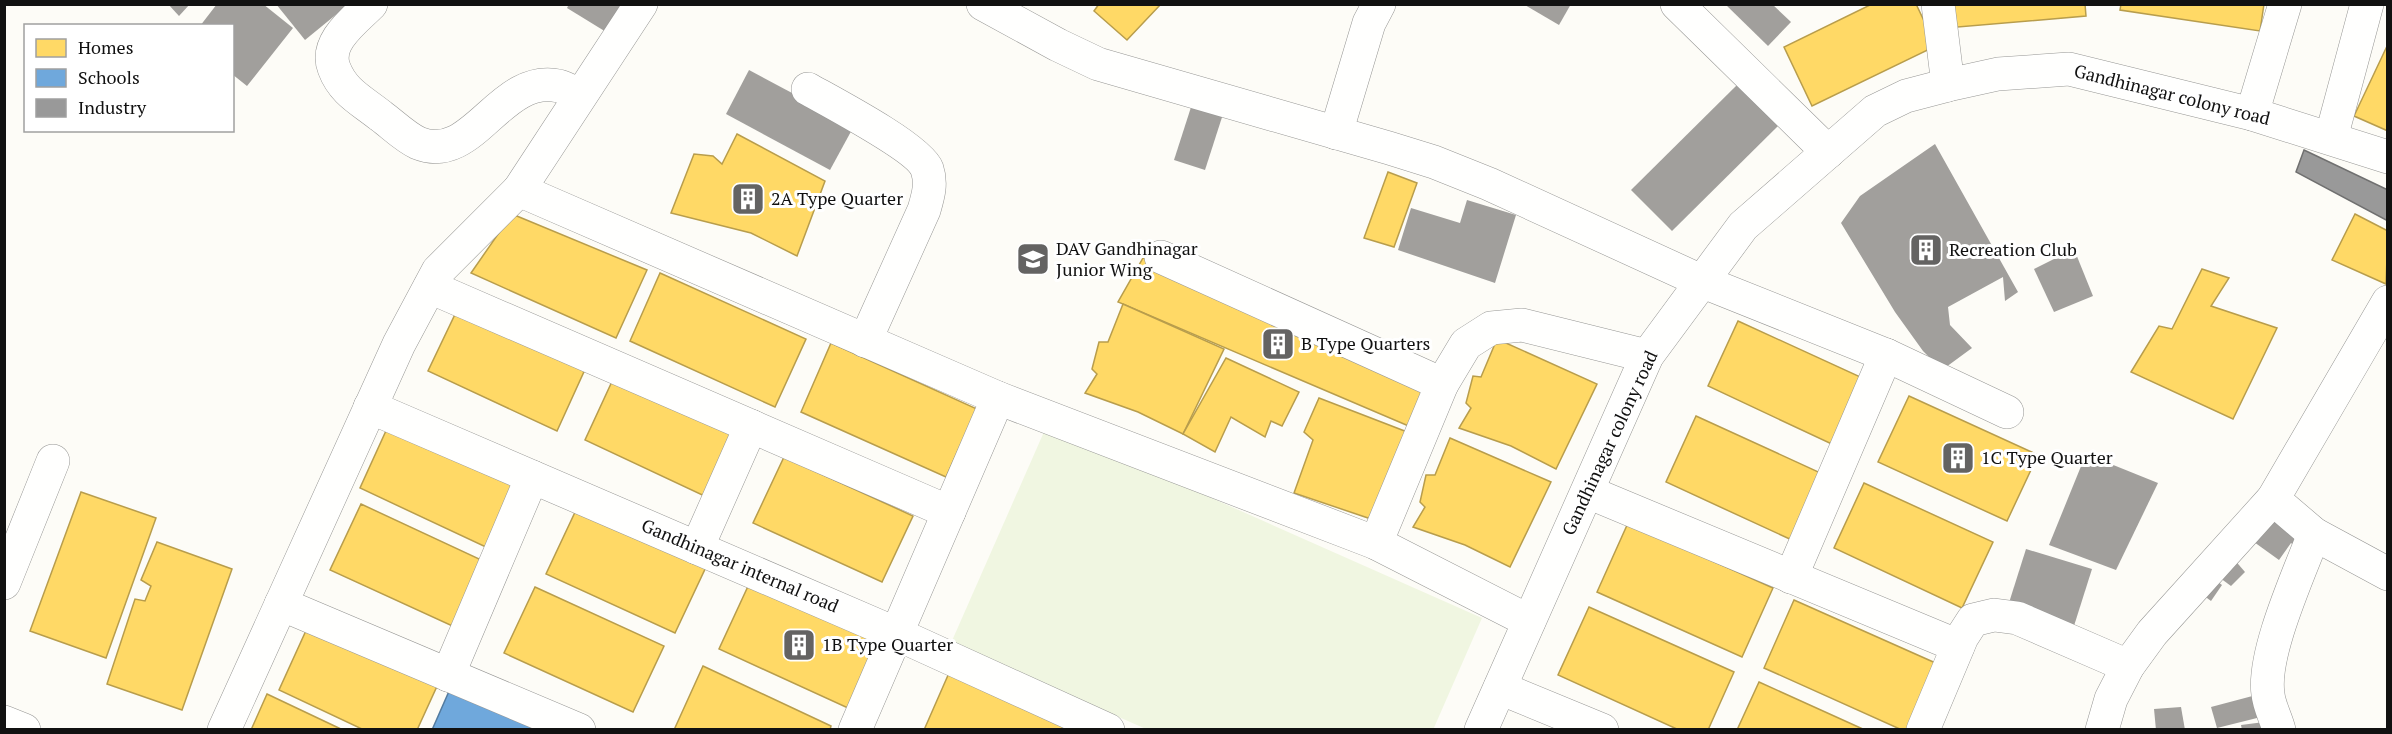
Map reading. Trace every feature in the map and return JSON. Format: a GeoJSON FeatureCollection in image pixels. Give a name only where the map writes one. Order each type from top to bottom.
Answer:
{"type":"FeatureCollection","features":[{"type":"Feature","properties":{"kind":"street"},"geometry":{"type":"LineString","coordinates":[[371,4],[344,30],[332,48],[333,65],[344,88],[417,142],[440,148],[458,142],[520,90],[536,86],[558,86],[580,95]]}},
{"type":"Feature","properties":{"kind":"street"},"geometry":{"type":"LineString","coordinates":[[224,729],[399,344],[438,271],[519,189],[641,4]]}},
{"type":"Feature","properties":{"kind":"street"},"geometry":{"type":"LineString","coordinates":[[983,4],[1098,64],[1434,162],[1489,184],[1701,281],[1886,355],[2007,412]]}},
{"type":"Feature","properties":{"kind":"street"},"geometry":{"type":"LineString","coordinates":[[1336,133],[1370,23],[1379,4]]}},
{"type":"Feature","properties":{"kind":"street"},"geometry":{"type":"LineString","coordinates":[[1677,4],[1828,152]]}},
{"type":"Feature","properties":{"kind":"street"},"geometry":{"type":"LineString","coordinates":[[1938,4],[1948,85]]}},
{"type":"Feature","properties":{"kind":"street"},"geometry":{"type":"LineString","coordinates":[[2252,114],[2285,4]]}},
{"type":"Feature","properties":{"kind":"street"},"geometry":{"type":"LineString","coordinates":[[2331,138],[2367,4]]}},
{"type":"Feature","properties":{"kind":"street","name":"Gandhinagar colony road"},"geometry":{"type":"LineString","coordinates":[[1481,729],[1647,356],[1743,226],[1875,111],[1906,96],[1998,74],[2069,69],[2252,114],[2388,158]]}},
{"type":"Feature","properties":{"kind":"street"},"geometry":{"type":"LineString","coordinates":[[808,89],[909,150],[926,167],[930,188],[924,210],[865,341]]}},
{"type":"Feature","properties":{"kind":"street"},"geometry":{"type":"LineString","coordinates":[[519,189],[998,398],[1376,543],[1529,621]]}},
{"type":"Feature","properties":{"kind":"street"},"geometry":{"type":"LineString","coordinates":[[1161,257],[1442,384]]}},
{"type":"Feature","properties":{"kind":"street"},"geometry":{"type":"LineString","coordinates":[[430,286],[949,512]]}},
{"type":"Feature","properties":{"kind":"street"},"geometry":{"type":"LineString","coordinates":[[2102,729],[2111,699],[2128,666],[2152,633],[2273,500],[2388,302]]}},
{"type":"Feature","properties":{"kind":"street"},"geometry":{"type":"LineString","coordinates":[[1376,543],[1442,384],[1466,344],[1491,328],[1522,325],[1647,356]]}},
{"type":"Feature","properties":{"kind":"street"},"geometry":{"type":"LineString","coordinates":[[1791,576],[1886,355]]}},
{"type":"Feature","properties":{"kind":"street"},"geometry":{"type":"LineString","coordinates":[[855,729],[998,398]]}},
{"type":"Feature","properties":{"kind":"street","name":"Gandhinagar internal road"},"geometry":{"type":"LineString","coordinates":[[370,407],[897,634],[1108,729]]}},
{"type":"Feature","properties":{"kind":"street"},"geometry":{"type":"LineString","coordinates":[[697,548],[751,426]]}},
{"type":"Feature","properties":{"kind":"street"},"geometry":{"type":"LineString","coordinates":[[4,583],[14,534],[53,461]]}},
{"type":"Feature","properties":{"kind":"street"},"geometry":{"type":"LineString","coordinates":[[448,675],[532,477]]}},
{"type":"Feature","properties":{"kind":"street"},"geometry":{"type":"LineString","coordinates":[[1588,492],[1958,646]]}},
{"type":"Feature","properties":{"kind":"street"},"geometry":{"type":"LineString","coordinates":[[2273,500],[2314,534],[2388,574]]}},
{"type":"Feature","properties":{"kind":"street"},"geometry":{"type":"LineString","coordinates":[[2280,729],[2268,694],[2268,671],[2273,646],[2314,534]]}},
{"type":"Feature","properties":{"kind":"street"},"geometry":{"type":"LineString","coordinates":[[281,604],[579,729]]}},
{"type":"Feature","properties":{"kind":"street"},"geometry":{"type":"LineString","coordinates":[[1923,729],[1958,646],[1973,620],[1994,615],[2017,618],[2128,666]]}},
{"type":"Feature","properties":{"kind":"street"},"geometry":{"type":"LineString","coordinates":[[1500,688],[1602,729]]}},
{"type":"Feature","properties":{"kind":"street"},"geometry":{"type":"LineString","coordinates":[[4,722],[24,729]]}},
{"type":"Feature","properties":{"kind":"green space"},"geometry":{"type":"Polygon","coordinates":[[[1047,425],[1482,618],[1433,730],[1146,729],[951,643],[1047,425]]]}},
{"type":"Feature","properties":{"kind":"building: Homes"},"geometry":{"type":"Polygon","coordinates":[[[1099,4],[1161,4],[1127,40],[1094,11],[1099,4]]]}},
{"type":"Feature","properties":{"kind":"building: Homes"},"geometry":{"type":"Polygon","coordinates":[[[1872,4],[1916,4],[1936,46],[1812,106],[1784,47],[1872,4]]]}},
{"type":"Feature","properties":{"kind":"building: Homes"},"geometry":{"type":"Polygon","coordinates":[[[1944,4],[2085,4],[2086,16],[1946,28],[1944,4]]]}},
{"type":"Feature","properties":{"kind":"building: Homes"},"geometry":{"type":"Polygon","coordinates":[[[2121,4],[2264,4],[2260,31],[2120,10],[2121,4]]]}},
{"type":"Feature","properties":{"kind":"building: Homes"},"geometry":{"type":"Polygon","coordinates":[[[2388,44],[2388,131],[2354,116],[2388,44]]]}},
{"type":"Feature","properties":{"kind":"building: Homes","name":"2A Type Quarter"},"geometry":{"type":"Polygon","coordinates":[[[737,134],[825,181],[797,256],[751,233],[671,213],[694,154],[713,156],[722,164],[737,134]]]}},
{"type":"Feature","properties":{"kind":"building: Homes"},"geometry":{"type":"Polygon","coordinates":[[[1388,172],[1417,183],[1394,247],[1364,238],[1388,172]]]}},
{"type":"Feature","properties":{"kind":"building: Homes"},"geometry":{"type":"Polygon","coordinates":[[[512,214],[647,270],[616,338],[471,273],[512,214]]]}},
{"type":"Feature","properties":{"kind":"building: Homes"},"geometry":{"type":"Polygon","coordinates":[[[2355,214],[2388,231],[2386,284],[2332,260],[2355,214]]]}},
{"type":"Feature","properties":{"kind":"building: Homes","name":"B Type Quarters"},"geometry":{"type":"Polygon","coordinates":[[[1143,258],[1434,387],[1411,427],[1118,302],[1143,258]]]}},
{"type":"Feature","properties":{"kind":"building: Homes"},"geometry":{"type":"Polygon","coordinates":[[[2202,269],[2229,278],[2211,306],[2277,328],[2233,419],[2131,372],[2159,326],[2172,329],[2202,269]]]}},
{"type":"Feature","properties":{"kind":"building: Homes"},"geometry":{"type":"Polygon","coordinates":[[[660,273],[806,339],[775,407],[630,341],[660,273]]]}},
{"type":"Feature","properties":{"kind":"building: Homes"},"geometry":{"type":"Polygon","coordinates":[[[1123,304],[1224,349],[1183,434],[1138,412],[1085,393],[1097,374],[1092,369],[1099,342],[1108,342],[1123,304]]]}},
{"type":"Feature","properties":{"kind":"building: Homes"},"geometry":{"type":"Polygon","coordinates":[[[459,306],[587,365],[557,431],[428,371],[459,306]]]}},
{"type":"Feature","properties":{"kind":"building: Homes"},"geometry":{"type":"Polygon","coordinates":[[[1738,321],[1867,380],[1836,446],[1708,386],[1738,321]]]}},
{"type":"Feature","properties":{"kind":"building: Homes"},"geometry":{"type":"Polygon","coordinates":[[[1497,339],[1597,384],[1556,469],[1511,446],[1459,428],[1471,408],[1466,403],[1473,376],[1481,377],[1497,339]]]}},
{"type":"Feature","properties":{"kind":"building: Homes"},"geometry":{"type":"Polygon","coordinates":[[[831,343],[977,409],[946,477],[801,412],[831,343]]]}},
{"type":"Feature","properties":{"kind":"building: Homes"},"geometry":{"type":"Polygon","coordinates":[[[1226,358],[1299,392],[1282,426],[1271,421],[1265,437],[1231,417],[1215,452],[1183,434],[1226,358]]]}},
{"type":"Feature","properties":{"kind":"building: Homes"},"geometry":{"type":"Polygon","coordinates":[[[615,375],[744,434],[713,500],[585,440],[615,375]]]}},
{"type":"Feature","properties":{"kind":"building: Homes","name":"1C Type Quarter"},"geometry":{"type":"Polygon","coordinates":[[[1909,396],[2038,455],[2007,521],[1878,462],[1909,396]]]}},
{"type":"Feature","properties":{"kind":"building: Homes"},"geometry":{"type":"Polygon","coordinates":[[[1319,398],[1415,435],[1374,520],[1294,493],[1313,440],[1304,432],[1319,398]]]}},
{"type":"Feature","properties":{"kind":"building: Homes"},"geometry":{"type":"Polygon","coordinates":[[[1696,416],[1825,475],[1794,541],[1666,482],[1696,416]]]}},
{"type":"Feature","properties":{"kind":"building: Homes"},"geometry":{"type":"Polygon","coordinates":[[[390,422],[519,481],[488,548],[360,488],[390,422]]]}},
{"type":"Feature","properties":{"kind":"building: Homes"},"geometry":{"type":"Polygon","coordinates":[[[1450,438],[1551,482],[1510,567],[1465,545],[1413,527],[1425,507],[1420,502],[1426,475],[1435,475],[1450,438]]]}},
{"type":"Feature","properties":{"kind":"building: Homes","name":"1B Type Quarter"},"geometry":{"type":"Polygon","coordinates":[[[784,457],[913,516],[882,582],[753,523],[784,457]]]}},
{"type":"Feature","properties":{"kind":"building: Homes"},"geometry":{"type":"Polygon","coordinates":[[[1864,483],[1993,542],[1962,608],[1834,548],[1864,483]]]}},
{"type":"Feature","properties":{"kind":"building: Homes"},"geometry":{"type":"Polygon","coordinates":[[[81,492],[156,518],[106,658],[30,631],[81,492]]]}},
{"type":"Feature","properties":{"kind":"building: Homes"},"geometry":{"type":"Polygon","coordinates":[[[361,504],[490,564],[459,629],[330,570],[361,504]]]}},
{"type":"Feature","properties":{"kind":"building: Homes"},"geometry":{"type":"Polygon","coordinates":[[[577,508],[706,567],[675,633],[546,574],[577,508]]]}},
{"type":"Feature","properties":{"kind":"building: Homes"},"geometry":{"type":"Polygon","coordinates":[[[1628,523],[1773,588],[1742,657],[1597,592],[1628,523]]]}},
{"type":"Feature","properties":{"kind":"building: Homes"},"geometry":{"type":"Polygon","coordinates":[[[157,542],[232,569],[182,710],[107,684],[135,599],[145,601],[151,586],[141,580],[157,542]]]}},
{"type":"Feature","properties":{"kind":"building: Homes","name":"1B Type Quarter"},"geometry":{"type":"Polygon","coordinates":[[[750,582],[878,642],[848,708],[719,649],[750,582]]]}},
{"type":"Feature","properties":{"kind":"building: Homes"},"geometry":{"type":"Polygon","coordinates":[[[535,587],[664,646],[633,712],[504,653],[535,587]]]}},
{"type":"Feature","properties":{"kind":"building: Homes"},"geometry":{"type":"Polygon","coordinates":[[[1794,600],[1940,665],[1911,730],[1902,730],[1764,668],[1794,600]]]}},
{"type":"Feature","properties":{"kind":"building: Homes"},"geometry":{"type":"Polygon","coordinates":[[[1589,607],[1734,672],[1708,730],[1679,730],[1558,675],[1589,607]]]}},
{"type":"Feature","properties":{"kind":"building: Homes"},"geometry":{"type":"Polygon","coordinates":[[[309,624],[438,684],[417,730],[364,730],[279,690],[309,624]]]}},
{"type":"Feature","properties":{"kind":"building: Homes"},"geometry":{"type":"Polygon","coordinates":[[[703,666],[831,726],[830,730],[674,730],[703,666]]]}},
{"type":"Feature","properties":{"kind":"building: Homes"},"geometry":{"type":"Polygon","coordinates":[[[949,673],[1074,730],[924,730],[949,673]]]}},
{"type":"Feature","properties":{"kind":"building: Homes"},"geometry":{"type":"Polygon","coordinates":[[[1759,682],[1865,730],[1737,730],[1759,682]]]}},
{"type":"Feature","properties":{"kind":"building: Homes"},"geometry":{"type":"Polygon","coordinates":[[[267,694],[343,730],[251,730],[267,694]]]}},
{"type":"Feature","properties":{"kind":"building: Schools"},"geometry":{"type":"Polygon","coordinates":[[[450,689],[541,730],[432,730],[450,689]]]}},
{"type":"Feature","properties":{"kind":"building: Industry"},"geometry":{"type":"Polygon","coordinates":[[[2304,150],[2388,190],[2388,221],[2296,172],[2304,150]]]}},
{"type":"Feature","properties":{"kind":"building: Other"},"geometry":{"type":"Polygon","coordinates":[[[168,4],[190,4],[179,16],[168,4]]]}},
{"type":"Feature","properties":{"kind":"building: Other"},"geometry":{"type":"Polygon","coordinates":[[[217,4],[263,4],[293,28],[247,86],[234,76],[234,24],[202,24],[217,4]]]}},
{"type":"Feature","properties":{"kind":"building: Other"},"geometry":{"type":"Polygon","coordinates":[[[276,4],[349,4],[305,40],[276,4]]]}},
{"type":"Feature","properties":{"kind":"building: Other"},"geometry":{"type":"Polygon","coordinates":[[[569,4],[630,4],[611,35],[567,8],[569,4]]]}},
{"type":"Feature","properties":{"kind":"building: Other"},"geometry":{"type":"Polygon","coordinates":[[[1523,4],[1571,4],[1559,25],[1523,4]]]}},
{"type":"Feature","properties":{"kind":"building: Other"},"geometry":{"type":"Polygon","coordinates":[[[1725,4],[1772,4],[1791,22],[1768,46],[1725,4]]]}},
{"type":"Feature","properties":{"kind":"building: Other"},"geometry":{"type":"Polygon","coordinates":[[[749,70],[854,126],[830,170],[726,114],[749,70]]]}},
{"type":"Feature","properties":{"kind":"building: Other"},"geometry":{"type":"Polygon","coordinates":[[[1737,85],[1778,126],[1672,231],[1631,190],[1737,85]]]}},
{"type":"Feature","properties":{"kind":"building: Other"},"geometry":{"type":"Polygon","coordinates":[[[1193,101],[1224,111],[1205,170],[1174,160],[1193,101]]]}},
{"type":"Feature","properties":{"kind":"building: Other","name":"Recreation Club"},"geometry":{"type":"Polygon","coordinates":[[[1935,144],[2018,292],[2005,301],[2003,277],[1948,307],[1950,325],[1972,348],[1942,370],[1923,351],[1895,312],[1841,223],[1860,196],[1935,144]]]}},
{"type":"Feature","properties":{"kind":"building: Other"},"geometry":{"type":"Polygon","coordinates":[[[1467,200],[1516,215],[1495,283],[1398,250],[1411,208],[1460,223],[1467,200]]]}},
{"type":"Feature","properties":{"kind":"building: Other"},"geometry":{"type":"Polygon","coordinates":[[[2074,249],[2093,296],[2054,312],[2034,269],[2074,249]]]}},
{"type":"Feature","properties":{"kind":"building: Other"},"geometry":{"type":"Polygon","coordinates":[[[2086,454],[2158,483],[2116,570],[2049,545],[2086,454]]]}},
{"type":"Feature","properties":{"kind":"building: Other"},"geometry":{"type":"Polygon","coordinates":[[[2279,511],[2310,535],[2302,553],[2291,543],[2279,560],[2254,542],[2279,511]]]}},
{"type":"Feature","properties":{"kind":"building: Other"},"geometry":{"type":"Polygon","coordinates":[[[2026,549],[2092,569],[2073,629],[2007,609],[2026,549]]]}},
{"type":"Feature","properties":{"kind":"building: Other"},"geometry":{"type":"Polygon","coordinates":[[[2233,558],[2245,572],[2231,586],[2216,575],[2233,558]]]}},
{"type":"Feature","properties":{"kind":"building: Other"},"geometry":{"type":"Polygon","coordinates":[[[2214,579],[2222,585],[2211,601],[2203,595],[2214,579]]]}},
{"type":"Feature","properties":{"kind":"building: Other"},"geometry":{"type":"Polygon","coordinates":[[[2260,694],[2265,716],[2217,728],[2211,707],[2260,694]]]}},
{"type":"Feature","properties":{"kind":"building: Other"},"geometry":{"type":"Polygon","coordinates":[[[2181,707],[2185,730],[2156,730],[2154,709],[2181,707]]]}},
{"type":"Feature","properties":{"kind":"building: Other"},"geometry":{"type":"Polygon","coordinates":[[[2272,721],[2275,730],[2242,730],[2241,725],[2272,721]]]}},
{"type":"Feature","properties":{"kind":"place","name":"2A Type Quarter"},"geometry":{"type":"Point","coordinates":[748,199]}},
{"type":"Feature","properties":{"kind":"place","name":"Recreation Club"},"geometry":{"type":"Point","coordinates":[1926,250]}},
{"type":"Feature","properties":{"kind":"place","name":"DAV Gandhinagar Junior Wing"},"geometry":{"type":"Point","coordinates":[1033,259]}},
{"type":"Feature","properties":{"kind":"place","name":"B Type Quarters"},"geometry":{"type":"Point","coordinates":[1278,344]}},
{"type":"Feature","properties":{"kind":"place","name":"1C Type Quarter"},"geometry":{"type":"Point","coordinates":[1958,458]}},
{"type":"Feature","properties":{"kind":"place","name":"1B Type Quarter"},"geometry":{"type":"Point","coordinates":[799,645]}}]}
